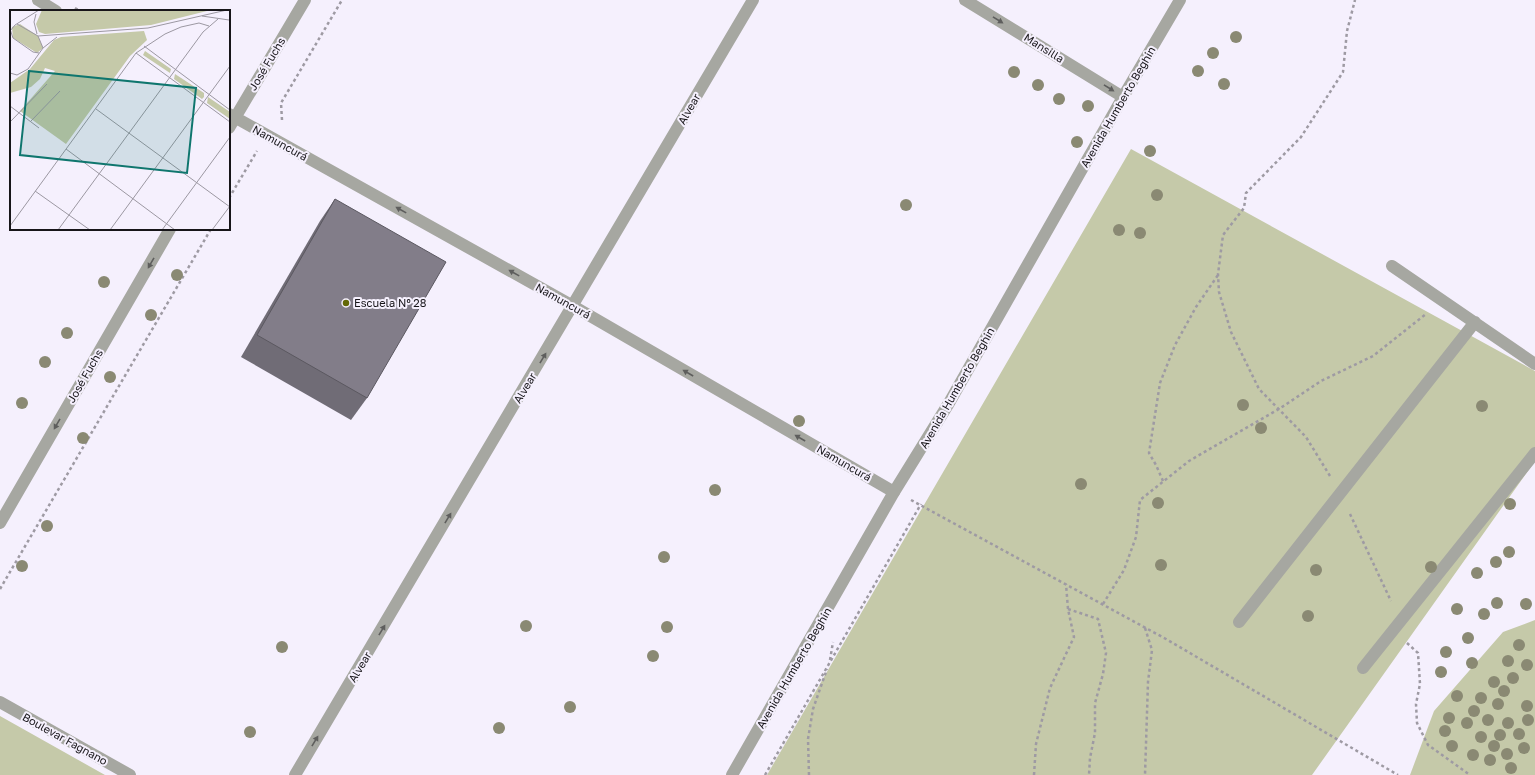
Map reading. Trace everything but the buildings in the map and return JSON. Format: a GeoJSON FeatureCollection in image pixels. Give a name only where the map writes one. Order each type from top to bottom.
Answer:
{"type":"FeatureCollection","features":[{"type":"Feature","properties":{"kind":"street"},"geometry":{"type":"LineString","coordinates":[[38,0],[54,10]]}},
{"type":"Feature","properties":{"kind":"street","name":"José Fuchs"},"geometry":{"type":"LineString","coordinates":[[231,120],[305,0]]}},
{"type":"Feature","properties":{"kind":"street","name":"Alvear"},"geometry":{"type":"LineString","coordinates":[[295,775],[753,0]]}},
{"type":"Feature","properties":{"kind":"street","name":"Mansilla"},"geometry":{"type":"LineString","coordinates":[[965,0],[1123,97]]}},
{"type":"Feature","properties":{"kind":"street","name":"Avenida Humberto Beghin"},"geometry":{"type":"LineString","coordinates":[[732,775],[894,492],[949,403],[1123,97],[1180,0]]}},
{"type":"Feature","properties":{"kind":"street","name":"Namuncurá"},"geometry":{"type":"LineString","coordinates":[[231,120],[573,306],[894,492]]}},
{"type":"Feature","properties":{"kind":"street","name":"José Fuchs"},"geometry":{"type":"LineString","coordinates":[[0,523],[169,230]]}},
{"type":"Feature","properties":{"kind":"street"},"geometry":{"type":"LineString","coordinates":[[1392,266],[1535,364]]}},
{"type":"Feature","properties":{"kind":"street"},"geometry":{"type":"LineString","coordinates":[[1240,622],[1475,322]]}},
{"type":"Feature","properties":{"kind":"street"},"geometry":{"type":"LineString","coordinates":[[1363,668],[1535,453]]}},
{"type":"Feature","properties":{"kind":"street","name":"Boulevar Fagnano"},"geometry":{"type":"LineString","coordinates":[[0,702],[130,775]]}},
{"type":"Feature","properties":{"kind":"path"},"geometry":{"type":"LineString","coordinates":[[282,123],[281,103],[342,0]]}},
{"type":"Feature","properties":{"kind":"path"},"geometry":{"type":"LineString","coordinates":[[1355,0],[1347,31],[1342,72],[1301,137],[1246,192],[1244,208],[1223,235],[1218,274],[1219,292],[1231,332],[1259,389],[1306,437],[1340,494],[1393,605],[1397,626],[1407,642],[1418,653],[1420,684],[1416,704],[1417,723],[1428,745],[1470,775]]}},
{"type":"Feature","properties":{"kind":"path"},"geometry":{"type":"LineString","coordinates":[[230,196],[257,150],[265,150]]}},
{"type":"Feature","properties":{"kind":"path"},"geometry":{"type":"LineString","coordinates":[[0,589],[210,230]]}},
{"type":"Feature","properties":{"kind":"path"},"geometry":{"type":"LineString","coordinates":[[1163,481],[1149,454],[1160,383],[1175,345],[1196,307],[1218,274]]}},
{"type":"Feature","properties":{"kind":"path"},"geometry":{"type":"LineString","coordinates":[[1103,604],[1124,570],[1136,537],[1140,500],[1189,461],[1279,409],[1321,382],[1373,356],[1443,300]]}},
{"type":"Feature","properties":{"kind":"path"},"geometry":{"type":"LineString","coordinates":[[894,492],[921,504],[1145,627],[1398,775]]}},
{"type":"Feature","properties":{"kind":"path"},"geometry":{"type":"LineString","coordinates":[[765,775],[921,504]]}},
{"type":"Feature","properties":{"kind":"path"},"geometry":{"type":"LineString","coordinates":[[1034,775],[1036,744],[1050,688],[1074,636],[1068,609],[1066,584]]}},
{"type":"Feature","properties":{"kind":"path"},"geometry":{"type":"LineString","coordinates":[[1068,609],[1098,619],[1106,653],[1103,674],[1095,703],[1095,733],[1090,758],[1089,775]]}},
{"type":"Feature","properties":{"kind":"path"},"geometry":{"type":"LineString","coordinates":[[1145,627],[1152,650],[1148,682],[1146,775]]}},
{"type":"Feature","properties":{"kind":"path"},"geometry":{"type":"LineString","coordinates":[[809,775],[808,739],[810,724],[813,709],[829,663],[834,640]]}},
{"type":"Feature","properties":{"kind":"green space"},"geometry":{"type":"Polygon","coordinates":[[[1131,149],[1535,371],[1535,461],[1312,775],[767,775],[1131,149]]]}},
{"type":"Feature","properties":{"kind":"green space"},"geometry":{"type":"Polygon","coordinates":[[[1535,620],[1535,775],[1410,775],[1434,711],[1503,632],[1535,620]]]}},
{"type":"Feature","properties":{"kind":"green space"},"geometry":{"type":"Polygon","coordinates":[[[0,716],[105,775],[0,775],[0,716]]]}},
{"type":"Feature","properties":{"kind":"place","name":"Escuela Nº 28"},"geometry":{"type":"Point","coordinates":[346,303]}}]}
